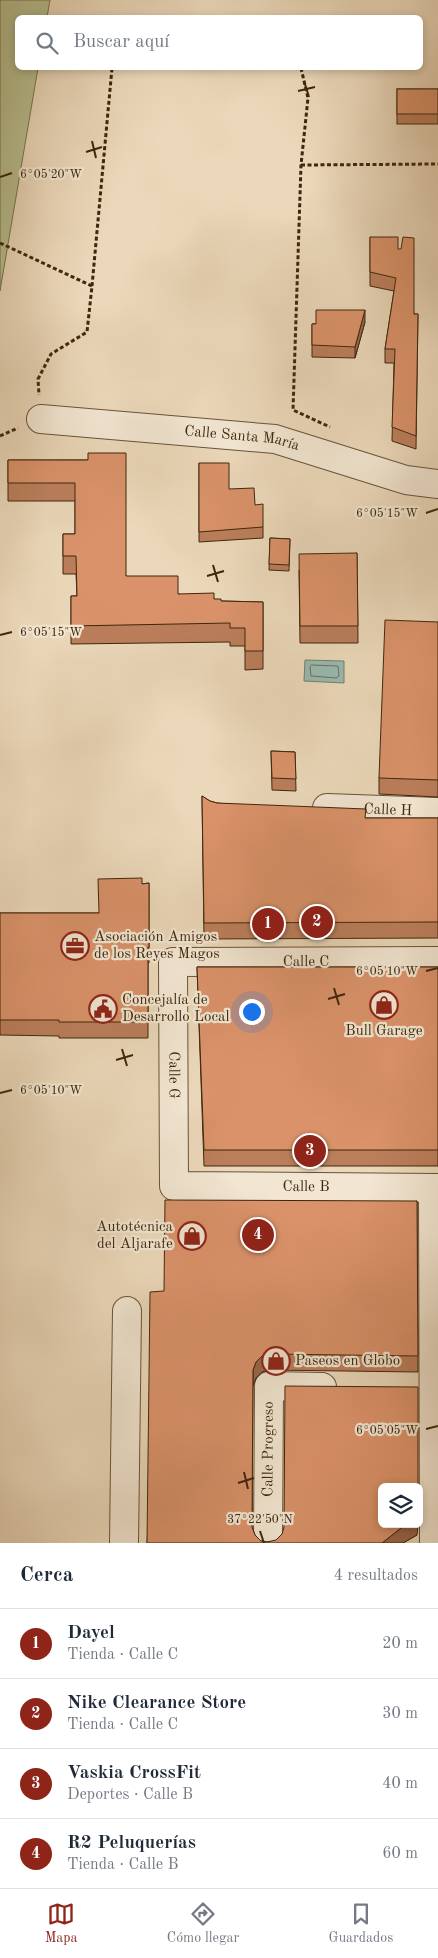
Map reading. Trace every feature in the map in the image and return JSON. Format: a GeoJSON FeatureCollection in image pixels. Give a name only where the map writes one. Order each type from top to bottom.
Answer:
{"type":"FeatureCollection","features":[{"type":"Feature","properties":{"kind":"street","name":"Calle Santa María"},"geometry":{"type":"LineString","coordinates":[[41,419],[275,439],[406,480],[438,484]]}},
{"type":"Feature","properties":{"kind":"street","name":"Calle H"},"geometry":{"type":"LineString","coordinates":[[304,807],[438,812]]}},
{"type":"Feature","properties":{"kind":"street","name":"Calle C"},"geometry":{"type":"LineString","coordinates":[[174,962],[438,961]]}},
{"type":"Feature","properties":{"kind":"street","name":"Calle G"},"geometry":{"type":"LineString","coordinates":[[174,962],[174,1186]]}},
{"type":"Feature","properties":{"kind":"street","name":"Calle B"},"geometry":{"type":"LineString","coordinates":[[174,1186],[435,1188]]}},
{"type":"Feature","properties":{"kind":"street"},"geometry":{"type":"LineString","coordinates":[[434,1543],[436,1426],[433,1388],[435,1188]]}},
{"type":"Feature","properties":{"kind":"street"},"geometry":{"type":"LineString","coordinates":[[124,1543],[127,1311]]}},
{"type":"Feature","properties":{"kind":"street","name":"Calle Progreso"},"geometry":{"type":"LineString","coordinates":[[268,1543],[269,1386],[346,1387]]}},
{"type":"Feature","properties":{"kind":"street"},"geometry":{"type":"LineString","coordinates":[[404,1388],[433,1388]]}},
{"type":"Feature","properties":{"kind":"path"},"geometry":{"type":"LineString","coordinates":[[41,419],[38,379],[51,354],[87,332],[112,70]]}},
{"type":"Feature","properties":{"kind":"path"},"geometry":{"type":"LineString","coordinates":[[301,70],[308,98],[302,165],[293,410],[339,430]]}},
{"type":"Feature","properties":{"kind":"path"},"geometry":{"type":"LineString","coordinates":[[302,165],[438,164]]}},
{"type":"Feature","properties":{"kind":"path"},"geometry":{"type":"LineString","coordinates":[[0,243],[92,286]]}},
{"type":"Feature","properties":{"kind":"green space"},"geometry":{"type":"Polygon","coordinates":[[[0,0],[50,0],[47,15],[15,15],[15,70],[38,70],[0,291],[0,0]]]}},
{"type":"Feature","properties":{"kind":"water"},"geometry":{"type":"Polygon","coordinates":[[[305,660],[344,661],[344,683],[304,681],[305,660]]]}},
{"type":"Feature","properties":{"kind":"building"},"geometry":{"type":"Polygon","coordinates":[[[397,89],[438,89],[438,114],[397,114],[397,89]]]}},
{"type":"Feature","properties":{"kind":"building"},"geometry":{"type":"Polygon","coordinates":[[[370,237],[398,237],[398,249],[401,249],[403,237],[414,238],[414,314],[418,314],[416,436],[392,427],[395,349],[385,349],[396,278],[370,272],[370,237]]]}},
{"type":"Feature","properties":{"kind":"building"},"geometry":{"type":"Polygon","coordinates":[[[316,310],[365,310],[355,347],[312,345],[312,324],[316,324],[316,310]]]}},
{"type":"Feature","properties":{"kind":"building"},"geometry":{"type":"Polygon","coordinates":[[[88,453],[126,453],[126,576],[178,576],[178,594],[214,593],[214,599],[221,599],[221,601],[263,602],[263,651],[245,651],[245,628],[230,628],[230,623],[71,626],[71,596],[77,596],[76,556],[63,556],[63,534],[75,534],[75,483],[8,483],[8,460],[88,460],[88,453]]]}},
{"type":"Feature","properties":{"kind":"building"},"geometry":{"type":"Polygon","coordinates":[[[199,463],[229,463],[229,489],[254,488],[255,505],[263,504],[263,527],[199,532],[199,463]]]}},
{"type":"Feature","properties":{"kind":"building"},"geometry":{"type":"Polygon","coordinates":[[[270,538],[290,539],[289,565],[269,564],[270,538]]]}},
{"type":"Feature","properties":{"kind":"building"},"geometry":{"type":"Polygon","coordinates":[[[357,553],[358,626],[300,626],[299,554],[357,553]]]}},
{"type":"Feature","properties":{"kind":"building"},"geometry":{"type":"Polygon","coordinates":[[[385,620],[438,622],[438,780],[379,778],[385,620]]]}},
{"type":"Feature","properties":{"kind":"building"},"geometry":{"type":"Polygon","coordinates":[[[271,751],[295,752],[296,779],[272,778],[271,751]]]}},
{"type":"Feature","properties":{"kind":"building"},"geometry":{"type":"Polygon","coordinates":[[[202,796],[217,803],[366,809],[365,818],[438,818],[438,922],[204,923],[202,796]]]}},
{"type":"Feature","properties":{"kind":"building"},"geometry":{"type":"Polygon","coordinates":[[[142,878],[142,884],[149,883],[148,1022],[0,1020],[0,913],[99,913],[98,879],[142,878]]]}},
{"type":"Feature","properties":{"kind":"building"},"geometry":{"type":"Polygon","coordinates":[[[197,967],[438,967],[438,1150],[204,1150],[197,967]]]}},
{"type":"Feature","properties":{"kind":"building"},"geometry":{"type":"Polygon","coordinates":[[[165,1200],[417,1201],[418,1356],[269,1354],[262,1356],[256,1362],[253,1370],[252,1527],[255,1535],[261,1541],[276,1540],[282,1534],[284,1527],[285,1386],[418,1387],[418,1483],[378,1483],[378,1528],[401,1528],[382,1543],[147,1543],[150,1292],[164,1291],[165,1200]]]}},
{"type":"Feature","properties":{"kind":"place","name":"Nike Clearance Store"},"geometry":{"type":"Point","coordinates":[317,922]}},
{"type":"Feature","properties":{"kind":"place","name":"Dayel"},"geometry":{"type":"Point","coordinates":[268,924]}},
{"type":"Feature","properties":{"kind":"place","name":"Asociación Amigos de los Reyes Magos"},"geometry":{"type":"Point","coordinates":[75,946]}},
{"type":"Feature","properties":{"kind":"place","name":"Bull Garage"},"geometry":{"type":"Point","coordinates":[384,1005]}},
{"type":"Feature","properties":{"kind":"place","name":"Concejalía de Desarrollo Local"},"geometry":{"type":"Point","coordinates":[103,1009]}},
{"type":"Feature","properties":{"kind":"place","name":"Vaskia CrossFit"},"geometry":{"type":"Point","coordinates":[310,1151]}},
{"type":"Feature","properties":{"kind":"place","name":"R2 Peluquerías"},"geometry":{"type":"Point","coordinates":[258,1235]}},
{"type":"Feature","properties":{"kind":"place","name":"Autotécnica del Aljarafe"},"geometry":{"type":"Point","coordinates":[192,1236]}},
{"type":"Feature","properties":{"kind":"place","name":"Paseos en Globo"},"geometry":{"type":"Point","coordinates":[276,1361]}}]}
